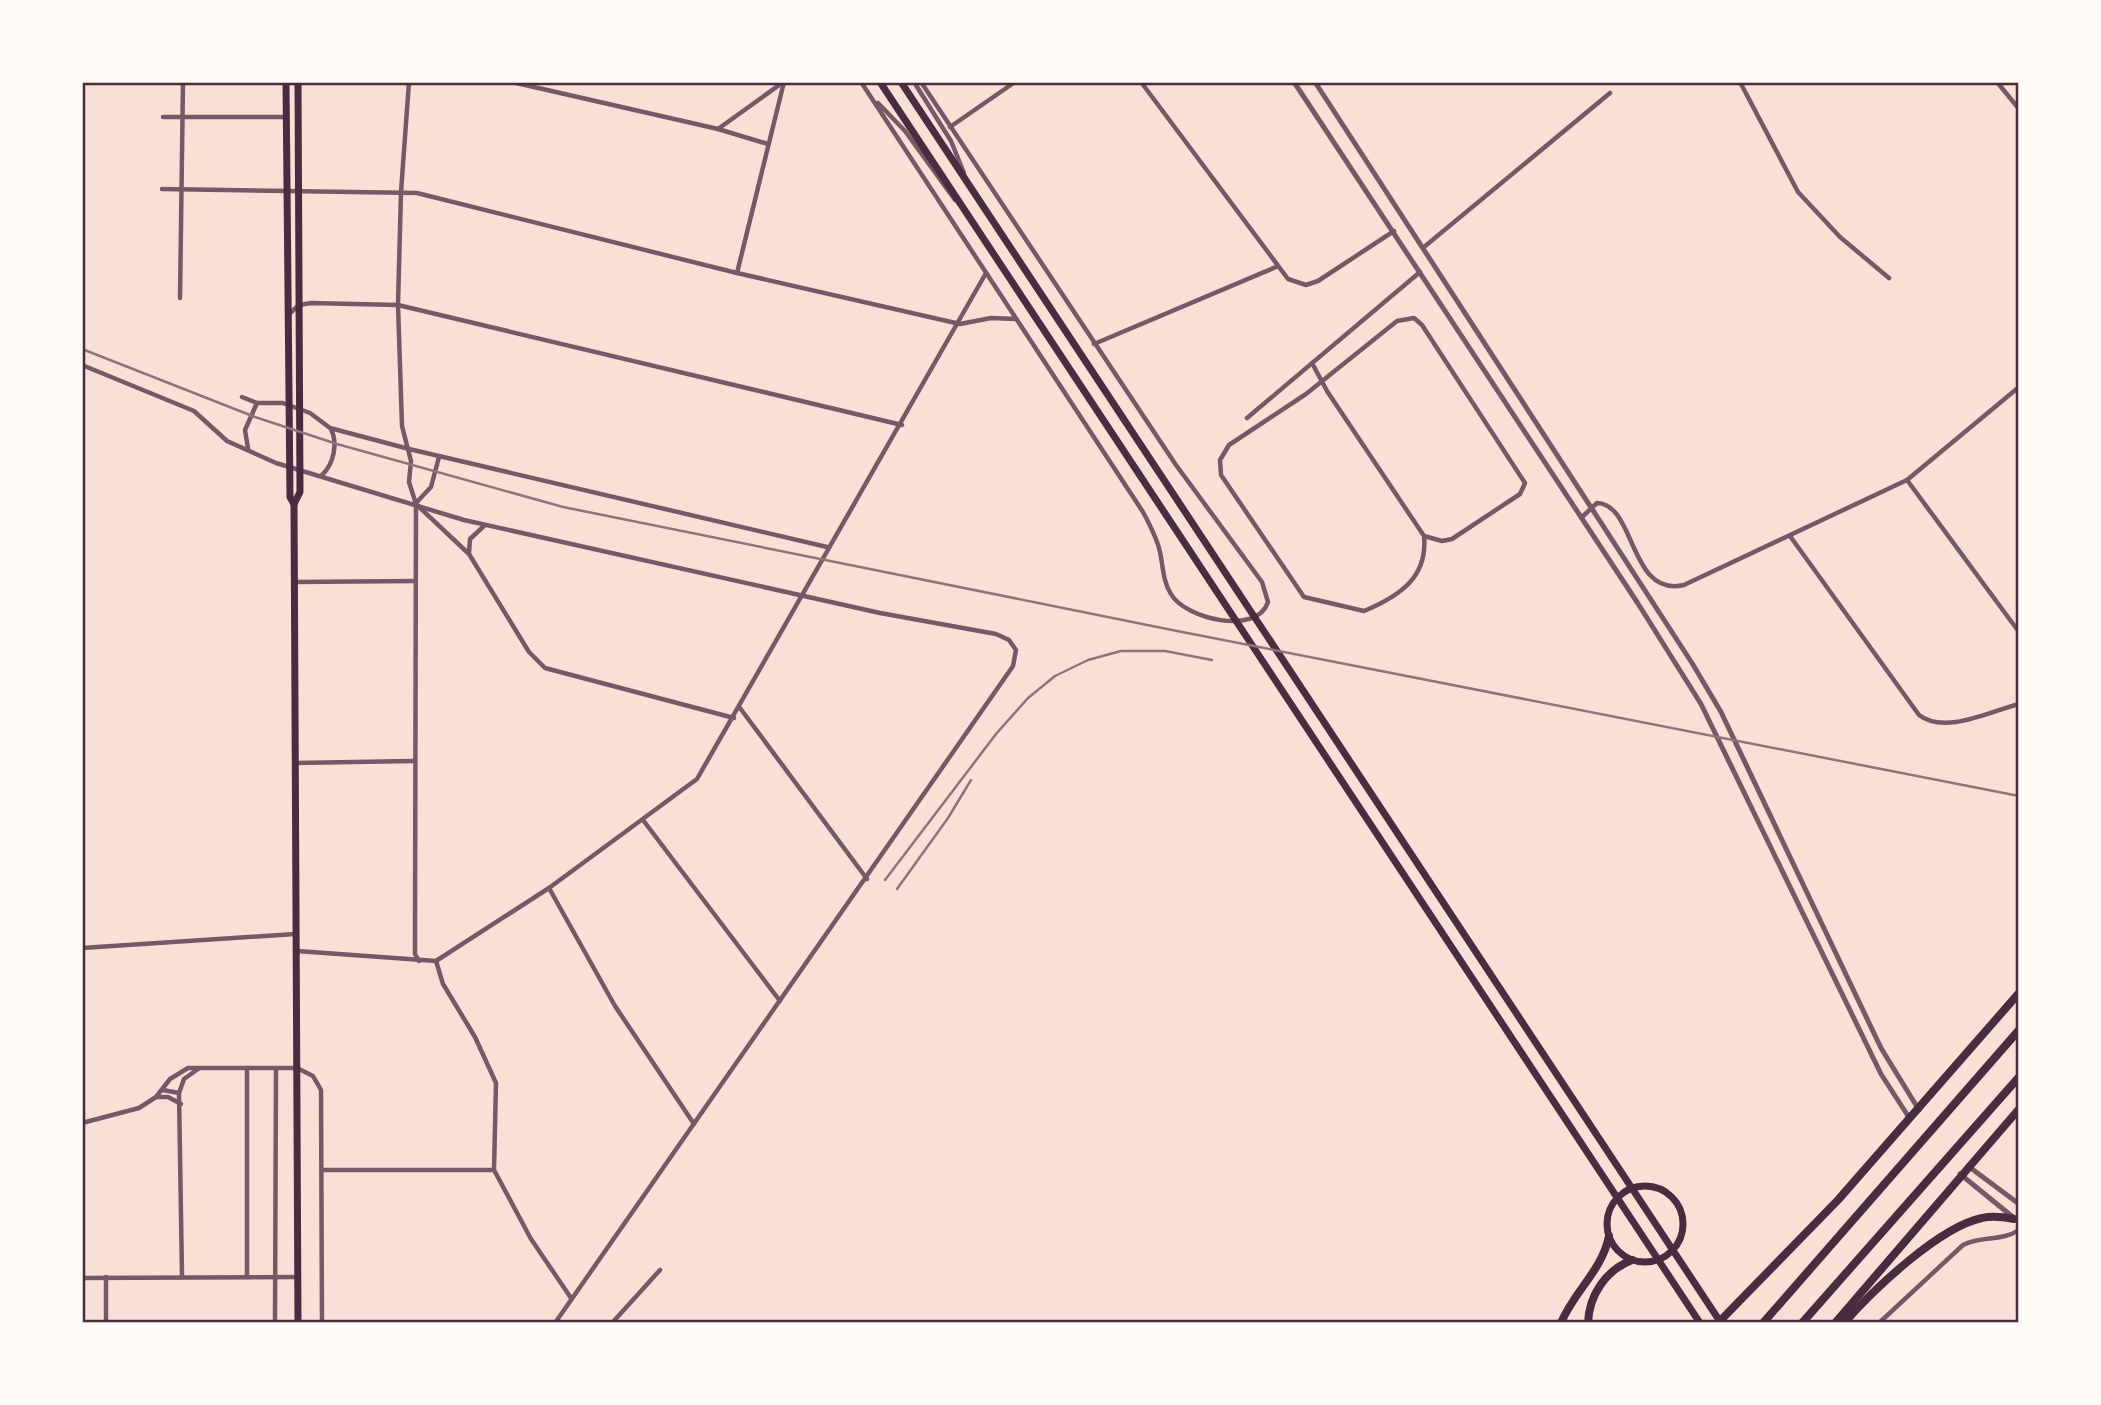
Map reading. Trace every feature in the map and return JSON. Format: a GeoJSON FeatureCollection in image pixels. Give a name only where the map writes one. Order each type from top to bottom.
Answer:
{"type":"FeatureCollection","features":[{"type":"Feature","properties":{"kind":"highway"},"geometry":{"type":"LineString","coordinates":[[1719,1323],[1908,1123],[2019,993]]}},
{"type":"Feature","properties":{"kind":"highway"},"geometry":{"type":"LineString","coordinates":[[1762,1323],[2019,1030]]}},
{"type":"Feature","properties":{"kind":"highway"},"geometry":{"type":"LineString","coordinates":[[1802,1323],[2019,1077]]}},
{"type":"Feature","properties":{"kind":"highway"},"geometry":{"type":"LineString","coordinates":[[1835,1323],[2019,1110]]}},
{"type":"Feature","properties":{"kind":"highway"},"geometry":{"type":"LineString","coordinates":[[1843,1323],[1907,1263],[1955,1229],[1984,1217],[2017,1221]]}},
{"type":"Feature","properties":{"kind":"highway"},"geometry":{"type":"LineString","coordinates":[[1561,1323],[1575,1296],[1599,1267],[1609,1236]]}},
{"type":"Feature","properties":{"kind":"highway"},"geometry":{"type":"LineString","coordinates":[[1588,1323],[1591,1301],[1599,1287],[1614,1270],[1632,1260]]}},
{"type":"Feature","properties":{"kind":"main road"},"geometry":{"type":"LineString","coordinates":[[286,82],[289,468],[290,497],[294,504],[295,582],[298,1323]]}},
{"type":"Feature","properties":{"kind":"main road"},"geometry":{"type":"LineString","coordinates":[[294,504],[300,496],[299,82]]}},
{"type":"Feature","properties":{"kind":"main road"},"geometry":{"type":"LineString","coordinates":[[880,82],[1698,1320]]}},
{"type":"Feature","properties":{"kind":"main road"},"geometry":{"type":"LineString","coordinates":[[901,82],[1719,1323]]}},
{"type":"Feature","properties":{"kind":"main road"},"geometry":{"type":"LineString","coordinates":[[1655,1187],[1675,1199],[1683,1221],[1681,1237],[1673,1250],[1658,1260],[1632,1260],[1618,1251],[1609,1236],[1609,1213],[1618,1198],[1632,1188],[1655,1187]]}},
{"type":"Feature","properties":{"kind":"street"},"geometry":{"type":"LineString","coordinates":[[180,298],[183,82]]}},
{"type":"Feature","properties":{"kind":"street"},"geometry":{"type":"LineString","coordinates":[[410,82],[401,192],[398,305],[402,426],[409,449],[409,482],[416,504],[415,954],[419,961]]}},
{"type":"Feature","properties":{"kind":"street"},"geometry":{"type":"LineString","coordinates":[[512,82],[718,129],[768,144]]}},
{"type":"Feature","properties":{"kind":"street"},"geometry":{"type":"LineString","coordinates":[[737,273],[783,82]]}},
{"type":"Feature","properties":{"kind":"street"},"geometry":{"type":"LineString","coordinates":[[718,129],[783,82]]}},
{"type":"Feature","properties":{"kind":"street"},"geometry":{"type":"LineString","coordinates":[[861,82],[1143,513],[1156,539],[1166,583],[1174,599],[1200,615],[1243,622],[1255,619],[1268,602],[1262,582],[1176,465],[921,82]]}},
{"type":"Feature","properties":{"kind":"street"},"geometry":{"type":"LineString","coordinates":[[914,82],[951,141],[968,184]]}},
{"type":"Feature","properties":{"kind":"street"},"geometry":{"type":"LineString","coordinates":[[950,127],[1015,82]]}},
{"type":"Feature","properties":{"kind":"street"},"geometry":{"type":"LineString","coordinates":[[1140,82],[1276,267],[1294,283],[1312,284],[1394,231]]}},
{"type":"Feature","properties":{"kind":"street"},"geometry":{"type":"LineString","coordinates":[[1294,82],[1637,602],[1701,704],[1881,1074],[1908,1123]]}},
{"type":"Feature","properties":{"kind":"street"},"geometry":{"type":"LineString","coordinates":[[1314,82],[1592,505],[1721,712],[1881,1048],[1919,1110]]}},
{"type":"Feature","properties":{"kind":"street"},"geometry":{"type":"LineString","coordinates":[[1740,82],[1798,192],[1840,237],[1889,278]]}},
{"type":"Feature","properties":{"kind":"street"},"geometry":{"type":"LineString","coordinates":[[1997,82],[2019,109]]}},
{"type":"Feature","properties":{"kind":"street"},"geometry":{"type":"LineString","coordinates":[[868,92],[905,131],[943,187],[964,210]]}},
{"type":"Feature","properties":{"kind":"street"},"geometry":{"type":"LineString","coordinates":[[1424,247],[1610,93]]}},
{"type":"Feature","properties":{"kind":"street"},"geometry":{"type":"LineString","coordinates":[[163,117],[286,117]]}},
{"type":"Feature","properties":{"kind":"street"},"geometry":{"type":"LineString","coordinates":[[162,189],[401,192],[960,324],[991,318],[1017,320]]}},
{"type":"Feature","properties":{"kind":"street"},"geometry":{"type":"LineString","coordinates":[[1094,344],[1276,267]]}},
{"type":"Feature","properties":{"kind":"street"},"geometry":{"type":"LineString","coordinates":[[296,951],[436,961],[549,888],[697,779],[804,596],[827,547],[960,324],[987,272]]}},
{"type":"Feature","properties":{"kind":"street"},"geometry":{"type":"LineString","coordinates":[[1247,418],[1420,272]]}},
{"type":"Feature","properties":{"kind":"street"},"geometry":{"type":"LineString","coordinates":[[288,315],[299,305],[398,305],[902,425]]}},
{"type":"Feature","properties":{"kind":"street"},"geometry":{"type":"LineString","coordinates":[[1312,363],[1321,381],[1424,536],[1426,553],[1416,578],[1371,608],[1358,610],[1309,599],[1300,592],[1228,486],[1219,467],[1223,452],[1321,381],[1402,318],[1418,321],[1524,479],[1525,487],[1520,494],[1452,539],[1442,541],[1424,536]]}},
{"type":"Feature","properties":{"kind":"street"},"geometry":{"type":"LineString","coordinates":[[82,365],[194,411],[227,441],[289,468],[485,525],[804,596],[996,635],[1013,644],[1017,656],[1013,666],[555,1323]]}},
{"type":"Feature","properties":{"kind":"street"},"geometry":{"type":"LineString","coordinates":[[1581,518],[1592,505],[1602,503],[1612,507],[1621,520],[1629,542],[1652,577],[1664,586],[1673,587],[1790,536],[1907,480],[2019,387]]}},
{"type":"Feature","properties":{"kind":"street"},"geometry":{"type":"LineString","coordinates":[[242,397],[257,403],[288,405],[300,409],[330,428],[439,457],[827,547]]}},
{"type":"Feature","properties":{"kind":"street"},"geometry":{"type":"LineString","coordinates":[[248,448],[245,430],[257,403]]}},
{"type":"Feature","properties":{"kind":"street"},"geometry":{"type":"LineString","coordinates":[[322,476],[333,455],[335,438],[330,428]]}},
{"type":"Feature","properties":{"kind":"street"},"geometry":{"type":"LineString","coordinates":[[416,504],[431,487],[439,457]]}},
{"type":"Feature","properties":{"kind":"street"},"geometry":{"type":"LineString","coordinates":[[1907,480],[2019,632]]}},
{"type":"Feature","properties":{"kind":"street"},"geometry":{"type":"LineString","coordinates":[[416,504],[469,554],[529,652],[545,668],[734,719]]}},
{"type":"Feature","properties":{"kind":"street"},"geometry":{"type":"LineString","coordinates":[[469,554],[470,539],[485,525]]}},
{"type":"Feature","properties":{"kind":"street"},"geometry":{"type":"LineString","coordinates":[[1790,536],[1919,715],[1927,721],[1952,722],[2019,704]]}},
{"type":"Feature","properties":{"kind":"street"},"geometry":{"type":"LineString","coordinates":[[295,582],[415,581]]}},
{"type":"Feature","properties":{"kind":"street"},"geometry":{"type":"LineString","coordinates":[[740,708],[867,879]]}},
{"type":"Feature","properties":{"kind":"street"},"geometry":{"type":"LineString","coordinates":[[295,763],[414,761]]}},
{"type":"Feature","properties":{"kind":"street"},"geometry":{"type":"LineString","coordinates":[[643,820],[780,1001]]}},
{"type":"Feature","properties":{"kind":"street"},"geometry":{"type":"LineString","coordinates":[[549,888],[615,1006],[694,1124]]}},
{"type":"Feature","properties":{"kind":"street"},"geometry":{"type":"LineString","coordinates":[[82,948],[296,934]]}},
{"type":"Feature","properties":{"kind":"street"},"geometry":{"type":"LineString","coordinates":[[411,961],[415,954]]}},
{"type":"Feature","properties":{"kind":"street"},"geometry":{"type":"LineString","coordinates":[[436,961],[443,984],[475,1037],[496,1083],[494,1170],[531,1238],[572,1298]]}},
{"type":"Feature","properties":{"kind":"street"},"geometry":{"type":"LineString","coordinates":[[182,1276],[179,1093],[184,1079],[199,1068]]}},
{"type":"Feature","properties":{"kind":"street"},"geometry":{"type":"LineString","coordinates":[[247,1068],[247,1277]]}},
{"type":"Feature","properties":{"kind":"street"},"geometry":{"type":"LineString","coordinates":[[275,1068],[275,1323]]}},
{"type":"Feature","properties":{"kind":"street"},"geometry":{"type":"LineString","coordinates":[[82,1123],[139,1108],[156,1097],[184,1069],[297,1068],[313,1076],[321,1090],[322,1323]]}},
{"type":"Feature","properties":{"kind":"street"},"geometry":{"type":"LineString","coordinates":[[161,1090],[179,1093]]}},
{"type":"Feature","properties":{"kind":"street"},"geometry":{"type":"LineString","coordinates":[[156,1097],[168,1097],[181,1104]]}},
{"type":"Feature","properties":{"kind":"street"},"geometry":{"type":"LineString","coordinates":[[1968,1165],[2019,1204]]}},
{"type":"Feature","properties":{"kind":"street"},"geometry":{"type":"LineString","coordinates":[[323,1170],[494,1170]]}},
{"type":"Feature","properties":{"kind":"street"},"geometry":{"type":"LineString","coordinates":[[1960,1174],[2017,1221]]}},
{"type":"Feature","properties":{"kind":"street"},"geometry":{"type":"LineString","coordinates":[[1879,1323],[1963,1245],[1976,1239],[1999,1238],[2019,1230]]}},
{"type":"Feature","properties":{"kind":"street"},"geometry":{"type":"LineString","coordinates":[[612,1323],[660,1270]]}},
{"type":"Feature","properties":{"kind":"street"},"geometry":{"type":"LineString","coordinates":[[82,1278],[298,1277]]}},
{"type":"Feature","properties":{"kind":"street"},"geometry":{"type":"LineString","coordinates":[[106,1278],[106,1323]]}},
{"type":"Feature","properties":{"kind":"railway"},"geometry":{"type":"LineString","coordinates":[[82,349],[255,417],[337,444],[563,507],[2019,796]]}},
{"type":"Feature","properties":{"kind":"railway"},"geometry":{"type":"LineString","coordinates":[[885,880],[996,734],[1028,698],[1055,676],[1088,660],[1121,651],[1165,651],[1212,660]]}},
{"type":"Feature","properties":{"kind":"railway"},"geometry":{"type":"LineString","coordinates":[[897,889],[948,818],[971,780]]}}]}
